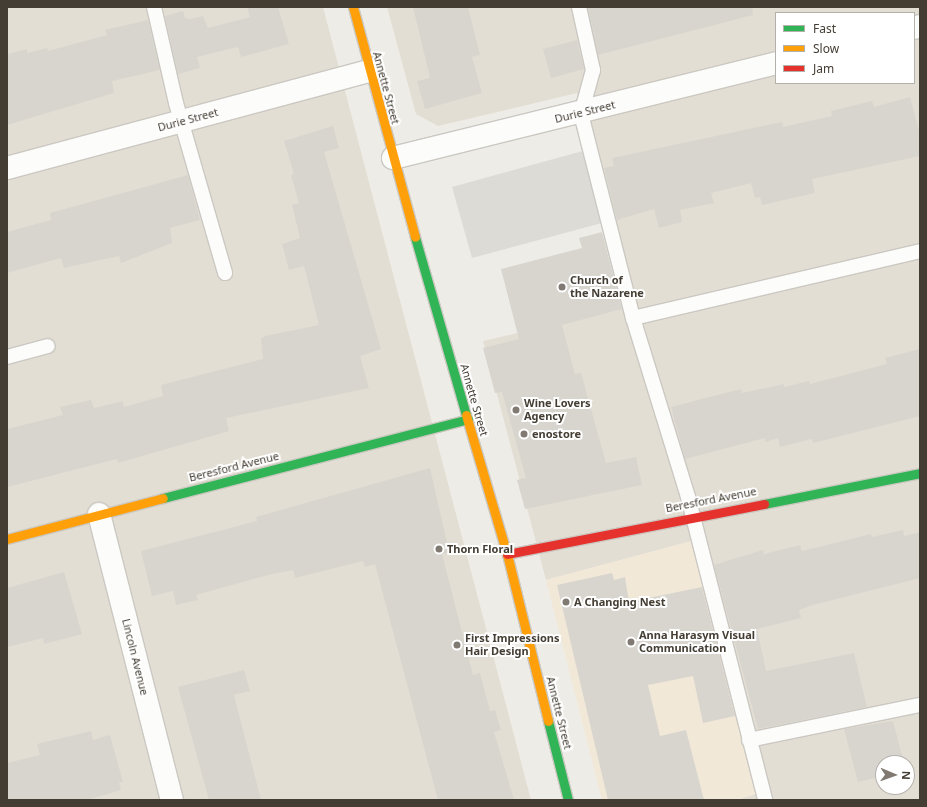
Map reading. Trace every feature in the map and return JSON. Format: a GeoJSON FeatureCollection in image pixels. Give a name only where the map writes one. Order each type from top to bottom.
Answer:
{"type":"FeatureCollection","features":[{"type":"Feature","properties":{"kind":"street","name":"Annette Street"},"geometry":{"type":"LineString","coordinates":[[353,7],[393,158],[507,554],[568,800]]}},
{"type":"Feature","properties":{"kind":"street","name":"Durie Street"},"geometry":{"type":"LineString","coordinates":[[393,158],[581,114],[775,63]]}},
{"type":"Feature","properties":{"kind":"street","name":"Durie Street"},"geometry":{"type":"LineString","coordinates":[[7,168],[369,71]]}},
{"type":"Feature","properties":{"kind":"street","name":"Beresford Avenue"},"geometry":{"type":"LineString","coordinates":[[7,539],[468,419]]}},
{"type":"Feature","properties":{"kind":"street","name":"Beresford Avenue"},"geometry":{"type":"LineString","coordinates":[[507,554],[691,516],[920,473]]}},
{"type":"Feature","properties":{"kind":"street","name":"Lincoln Avenue"},"geometry":{"type":"LineString","coordinates":[[99,514],[172,800]]}},
{"type":"Feature","properties":{"kind":"lane"},"geometry":{"type":"LineString","coordinates":[[154,7],[181,121],[225,274]]}},
{"type":"Feature","properties":{"kind":"lane"},"geometry":{"type":"LineString","coordinates":[[579,7],[593,70],[581,114],[633,318],[691,516],[765,800]]}},
{"type":"Feature","properties":{"kind":"lane"},"geometry":{"type":"LineString","coordinates":[[633,318],[920,251]]}},
{"type":"Feature","properties":{"kind":"lane"},"geometry":{"type":"LineString","coordinates":[[7,357],[48,346]]}},
{"type":"Feature","properties":{"kind":"lane"},"geometry":{"type":"LineString","coordinates":[[749,740],[920,705]]}},
{"type":"Feature","properties":{"kind":"shaded area"},"geometry":{"type":"Polygon","coordinates":[[[7,7],[323,7],[531,800],[7,800],[7,7]]]}},
{"type":"Feature","properties":{"kind":"shaded area"},"geometry":{"type":"Polygon","coordinates":[[[387,7],[920,7],[920,800],[736,800],[756,794],[692,541],[546,580],[483,341],[631,307],[577,93],[438,126],[416,114],[387,7]]]}},
{"type":"Feature","properties":{"kind":"shaded area"},"geometry":{"type":"Polygon","coordinates":[[[583,151],[602,223],[472,258],[452,187],[583,151]]]}},
{"type":"Feature","properties":{"kind":"shaded area"},"geometry":{"type":"Polygon","coordinates":[[[692,541],[756,794],[736,800],[602,800],[546,580],[692,541]]]}},
{"type":"Feature","properties":{"kind":"building"},"geometry":{"type":"Polygon","coordinates":[[[247,7],[278,7],[289,44],[241,57],[238,47],[197,57],[200,68],[178,74],[165,16],[183,11],[185,18],[190,19],[203,16],[208,28],[250,17],[247,7]]]}},
{"type":"Feature","properties":{"kind":"building"},"geometry":{"type":"Polygon","coordinates":[[[413,7],[468,7],[480,55],[472,57],[482,93],[425,109],[417,81],[430,78],[413,7]]]}},
{"type":"Feature","properties":{"kind":"building"},"geometry":{"type":"Polygon","coordinates":[[[588,7],[752,7],[753,15],[598,55],[588,7]]]}},
{"type":"Feature","properties":{"kind":"building"},"geometry":{"type":"Polygon","coordinates":[[[148,20],[160,70],[112,81],[114,93],[7,125],[7,54],[27,49],[27,53],[47,48],[48,51],[107,35],[105,30],[148,20]]]}},
{"type":"Feature","properties":{"kind":"building"},"geometry":{"type":"Polygon","coordinates":[[[577,40],[584,69],[551,78],[543,49],[577,40]]]}},
{"type":"Feature","properties":{"kind":"building"},"geometry":{"type":"Polygon","coordinates":[[[910,97],[920,134],[920,156],[812,179],[815,193],[762,205],[760,197],[755,198],[751,183],[711,193],[714,203],[680,210],[682,222],[659,228],[654,209],[617,220],[604,168],[614,166],[612,158],[782,122],[783,127],[832,116],[831,111],[872,101],[874,107],[910,97]]]}},
{"type":"Feature","properties":{"kind":"building"},"geometry":{"type":"Polygon","coordinates":[[[333,126],[339,148],[324,152],[381,349],[360,356],[369,388],[226,418],[229,431],[118,463],[117,459],[7,487],[7,429],[63,415],[60,407],[91,400],[94,408],[123,401],[124,407],[163,396],[161,385],[263,359],[261,339],[265,336],[319,325],[304,266],[289,270],[282,244],[300,238],[292,205],[299,203],[291,175],[294,174],[284,141],[333,126]]]}},
{"type":"Feature","properties":{"kind":"building"},"geometry":{"type":"Polygon","coordinates":[[[188,175],[200,220],[170,228],[172,243],[121,263],[119,256],[64,268],[61,258],[7,273],[7,232],[51,220],[50,213],[188,175]]]}},
{"type":"Feature","properties":{"kind":"building"},"geometry":{"type":"Polygon","coordinates":[[[602,232],[622,309],[562,325],[575,374],[581,373],[606,463],[636,457],[642,485],[525,509],[517,480],[526,478],[502,392],[495,393],[483,348],[519,339],[501,269],[582,248],[579,238],[602,232]]]}},
{"type":"Feature","properties":{"kind":"building"},"geometry":{"type":"Polygon","coordinates":[[[920,349],[920,416],[813,443],[812,439],[780,447],[778,438],[765,442],[765,438],[685,459],[671,407],[741,389],[742,393],[784,384],[784,387],[809,381],[810,384],[887,364],[885,358],[920,349]]]}},
{"type":"Feature","properties":{"kind":"building"},"geometry":{"type":"Polygon","coordinates":[[[430,468],[449,552],[442,554],[473,675],[480,673],[490,711],[495,710],[501,730],[494,732],[514,800],[438,800],[375,564],[365,567],[363,561],[295,578],[293,570],[268,575],[196,595],[198,600],[176,605],[173,591],[152,596],[141,551],[257,521],[256,517],[430,468]]]}},
{"type":"Feature","properties":{"kind":"building"},"geometry":{"type":"Polygon","coordinates":[[[903,530],[904,536],[920,532],[920,578],[813,605],[799,610],[801,618],[757,629],[766,671],[854,653],[867,707],[758,729],[714,565],[763,550],[764,554],[800,545],[802,551],[871,534],[872,537],[903,530]]]}},
{"type":"Feature","properties":{"kind":"building"},"geometry":{"type":"Polygon","coordinates":[[[64,572],[82,634],[44,644],[43,638],[7,647],[7,588],[64,572]]]}},
{"type":"Feature","properties":{"kind":"building"},"geometry":{"type":"Polygon","coordinates":[[[612,573],[614,580],[625,577],[629,602],[702,587],[735,716],[703,723],[693,676],[648,685],[660,736],[686,730],[704,800],[608,800],[557,585],[612,573]]]}},
{"type":"Feature","properties":{"kind":"building"},"geometry":{"type":"Polygon","coordinates":[[[244,670],[250,691],[234,695],[261,800],[209,800],[178,687],[244,670]]]}},
{"type":"Feature","properties":{"kind":"building"},"geometry":{"type":"Polygon","coordinates":[[[893,721],[902,755],[875,755],[875,778],[858,782],[844,729],[893,721]]]}},
{"type":"Feature","properties":{"kind":"building"},"geometry":{"type":"Polygon","coordinates":[[[91,731],[93,740],[110,735],[123,782],[119,783],[121,790],[87,800],[7,800],[7,763],[40,755],[37,744],[91,731]]]}},
{"type":"Feature","properties":{"kind":"traffic: fast"},"geometry":{"type":"LineString","coordinates":[[415,237],[466,415]]}},
{"type":"Feature","properties":{"kind":"traffic: fast"},"geometry":{"type":"LineString","coordinates":[[163,498],[468,419]]}},
{"type":"Feature","properties":{"kind":"traffic: fast"},"geometry":{"type":"LineString","coordinates":[[764,504],[920,473]]}},
{"type":"Feature","properties":{"kind":"traffic: fast"},"geometry":{"type":"LineString","coordinates":[[548,721],[568,800]]}},
{"type":"Feature","properties":{"kind":"traffic: slow"},"geometry":{"type":"LineString","coordinates":[[353,7],[415,237]]}},
{"type":"Feature","properties":{"kind":"traffic: slow"},"geometry":{"type":"LineString","coordinates":[[466,415],[507,554],[548,721]]}},
{"type":"Feature","properties":{"kind":"traffic: slow"},"geometry":{"type":"LineString","coordinates":[[7,539],[163,498]]}},
{"type":"Feature","properties":{"kind":"traffic: jam"},"geometry":{"type":"LineString","coordinates":[[507,554],[764,504]]}},
{"type":"Feature","properties":{"kind":"place","name":"Church of the Nazarene"},"geometry":{"type":"Point","coordinates":[562,287]}},
{"type":"Feature","properties":{"kind":"place","name":"Wine Lovers Agency"},"geometry":{"type":"Point","coordinates":[516,410]}},
{"type":"Feature","properties":{"kind":"place","name":"enostore"},"geometry":{"type":"Point","coordinates":[524,434]}},
{"type":"Feature","properties":{"kind":"place","name":"Thorn Floral"},"geometry":{"type":"Point","coordinates":[439,549]}},
{"type":"Feature","properties":{"kind":"place","name":"A Changing Nest"},"geometry":{"type":"Point","coordinates":[566,602]}},
{"type":"Feature","properties":{"kind":"place","name":"Anna Harasym Visual Communication"},"geometry":{"type":"Point","coordinates":[631,642]}},
{"type":"Feature","properties":{"kind":"place","name":"First Impressions Hair Design"},"geometry":{"type":"Point","coordinates":[457,645]}}]}
